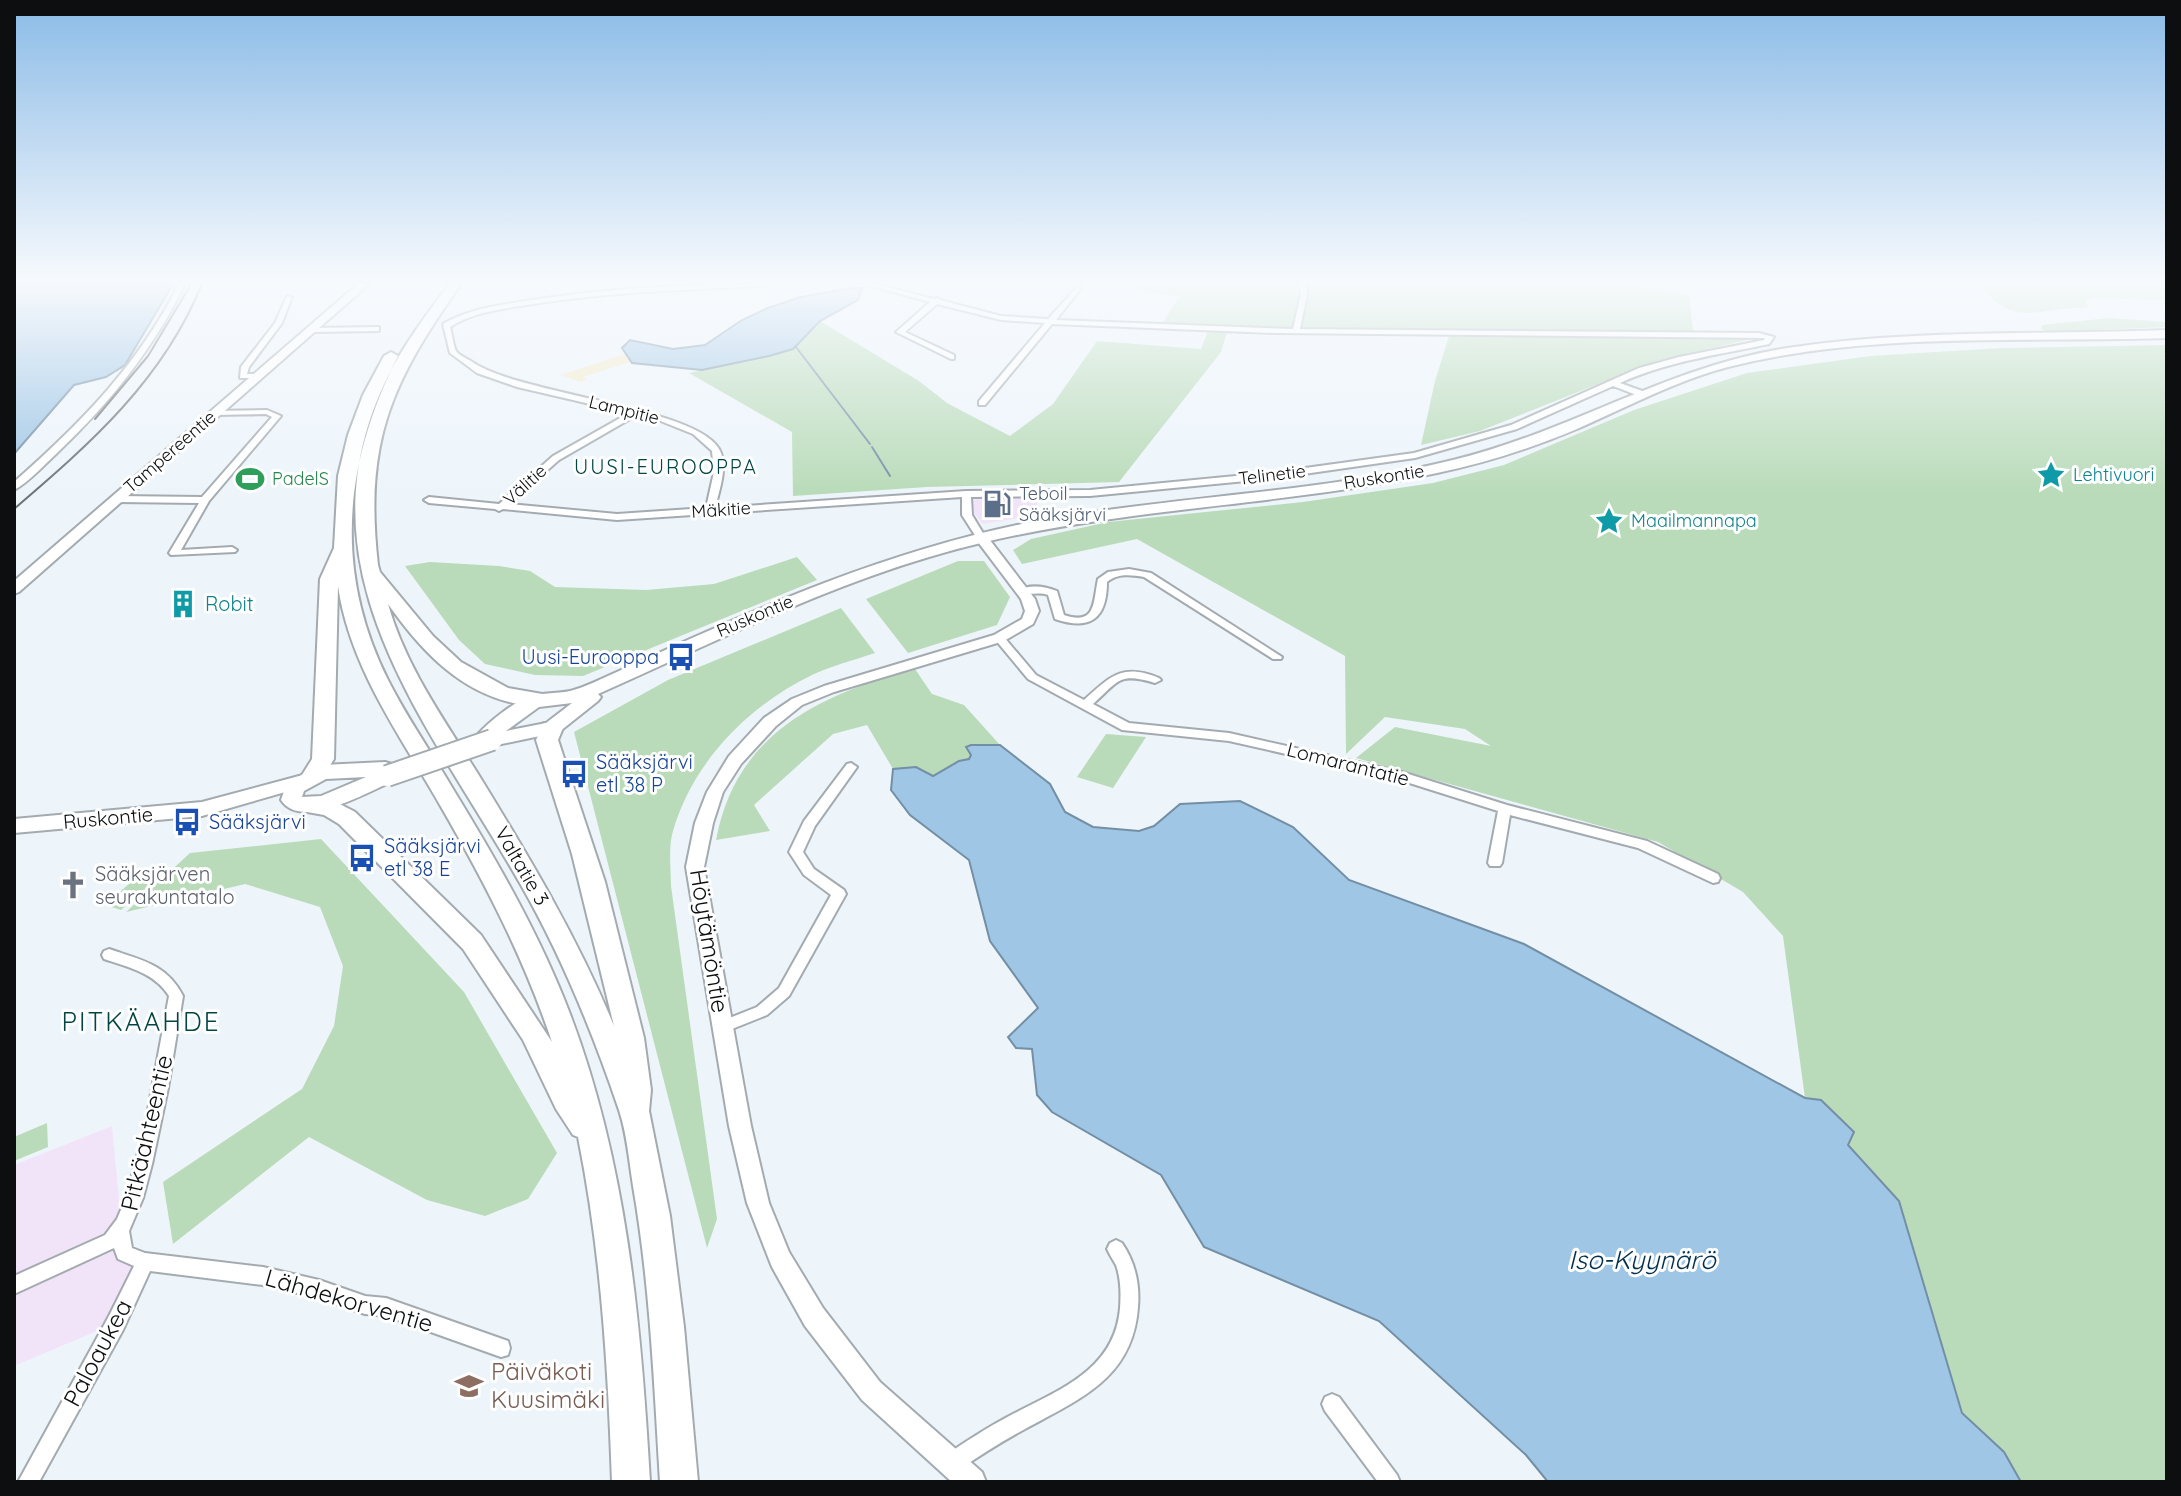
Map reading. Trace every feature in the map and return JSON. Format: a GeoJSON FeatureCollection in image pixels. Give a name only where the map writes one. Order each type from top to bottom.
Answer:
{"type":"FeatureCollection","features":[{"type":"Feature","properties":{"kind":"highway","name":"Valtatie 3"},"geometry":{"type":"LineString","coordinates":[[392,354],[363,412],[348,467],[341,551],[350,602],[365,655],[472,841],[538,971],[575,1065],[593,1140],[612,1248],[631,1482]]}},
{"type":"Feature","properties":{"kind":"highway","name":"Valtatie 3"},"geometry":{"type":"LineString","coordinates":[[407,354],[376,424],[368,455],[363,508],[369,573],[386,632],[403,669],[533,884],[573,959],[635,1113],[654,1216],[666,1311],[679,1482]]}},
{"type":"Feature","properties":{"kind":"highway"},"geometry":{"type":"LineString","coordinates":[[341,551],[329,579],[323,759],[304,791],[347,818],[472,942],[534,1033],[566,1100],[593,1140]]}},
{"type":"Feature","properties":{"kind":"highway"},"geometry":{"type":"LineString","coordinates":[[369,573],[386,584],[413,624],[450,662],[482,688],[554,710],[547,740],[600,902],[637,1072],[635,1113]]}},
{"type":"Feature","properties":{"kind":"main road","name":"Tampereentie"},"geometry":{"type":"LineString","coordinates":[[14,589],[283,354]]}},
{"type":"Feature","properties":{"kind":"main road","name":"Ruskontie"},"geometry":{"type":"LineString","coordinates":[[488,738],[526,706],[554,710],[818,589],[908,558],[981,538],[1120,511],[1315,488],[1438,468],[1504,450],[1642,394],[1732,363],[1790,354]]}},
{"type":"Feature","properties":{"kind":"main road"},"geometry":{"type":"LineString","coordinates":[[304,791],[386,773],[488,738],[554,710]]}},
{"type":"Feature","properties":{"kind":"main road"},"geometry":{"type":"LineString","coordinates":[[304,791],[386,773]]}},
{"type":"Feature","properties":{"kind":"main road","name":"Ruskontie"},"geometry":{"type":"LineString","coordinates":[[14,826],[219,810],[304,791]]}},
{"type":"Feature","properties":{"kind":"street"},"geometry":{"type":"LineString","coordinates":[[14,487],[74,433],[141,354]]}},
{"type":"Feature","properties":{"kind":"street"},"geometry":{"type":"LineString","coordinates":[[255,354],[245,367],[243,376],[257,376]]}},
{"type":"Feature","properties":{"kind":"street","name":"Lampitie"},"geometry":{"type":"LineString","coordinates":[[455,354],[495,379],[690,429],[715,449],[718,463],[710,510]]}},
{"type":"Feature","properties":{"kind":"street"},"geometry":{"type":"LineString","coordinates":[[944,354],[951,357]]}},
{"type":"Feature","properties":{"kind":"street"},"geometry":{"type":"LineString","coordinates":[[982,403],[1024,354]]}},
{"type":"Feature","properties":{"kind":"street","name":"Telinetie"},"geometry":{"type":"LineString","coordinates":[[966,494],[1090,493],[1370,463],[1415,455],[1490,434],[1613,383],[1679,359],[1706,354]]}},
{"type":"Feature","properties":{"kind":"street"},"geometry":{"type":"LineString","coordinates":[[1613,383],[1642,394]]}},
{"type":"Feature","properties":{"kind":"street"},"geometry":{"type":"LineString","coordinates":[[215,413],[267,412],[277,416],[205,500],[174,553],[232,550]]}},
{"type":"Feature","properties":{"kind":"street","name":"Välitie"},"geometry":{"type":"LineString","coordinates":[[499,508],[556,458],[634,414]]}},
{"type":"Feature","properties":{"kind":"street"},"geometry":{"type":"LineString","coordinates":[[966,494],[967,515],[981,538],[1022,591],[1047,590],[1053,593],[1059,617],[1086,620],[1101,606],[1102,581],[1107,575],[1124,572],[1147,575],[1277,657]]}},
{"type":"Feature","properties":{"kind":"street","name":"Mäkitie"},"geometry":{"type":"LineString","coordinates":[[429,500],[617,517],[966,494]]}},
{"type":"Feature","properties":{"kind":"street"},"geometry":{"type":"LineString","coordinates":[[117,499],[205,500]]}},
{"type":"Feature","properties":{"kind":"street","name":"Höytämöntie"},"geometry":{"type":"LineString","coordinates":[[972,1482],[871,1391],[814,1317],[780,1259],[758,1203],[722,1027],[695,867],[710,806],[735,760],[770,722],[810,696],[999,638],[1018,629],[1031,616],[1031,606],[1022,591]]}},
{"type":"Feature","properties":{"kind":"street","name":"Lomarantatie"},"geometry":{"type":"LineString","coordinates":[[999,638],[1032,677],[1126,727],[1183,731],[1266,744],[1402,776],[1505,809],[1642,844],[1713,878]]}},
{"type":"Feature","properties":{"kind":"street"},"geometry":{"type":"LineString","coordinates":[[1085,705],[1124,673],[1136,672],[1155,680]]}},
{"type":"Feature","properties":{"kind":"street"},"geometry":{"type":"LineString","coordinates":[[722,1027],[762,1011],[784,992],[839,894],[809,872],[796,852],[809,824],[851,767]]}},
{"type":"Feature","properties":{"kind":"street"},"geometry":{"type":"LineString","coordinates":[[1495,863],[1505,809]]}},
{"type":"Feature","properties":{"kind":"street","name":"Pitkäahteentie"},"geometry":{"type":"LineString","coordinates":[[14,1285],[111,1241],[121,1233],[131,1214],[157,1106],[176,996],[172,984],[163,976],[109,955]]}},
{"type":"Feature","properties":{"kind":"street"},"geometry":{"type":"LineString","coordinates":[[121,1233],[124,1253],[145,1262]]}},
{"type":"Feature","properties":{"kind":"street"},"geometry":{"type":"LineString","coordinates":[[950,1464],[1013,1425],[1070,1396],[1101,1372],[1114,1357],[1130,1320],[1129,1281],[1124,1260],[1116,1249]]}},
{"type":"Feature","properties":{"kind":"street","name":"Lähdekorventie"},"geometry":{"type":"LineString","coordinates":[[145,1262],[263,1276],[319,1289],[365,1305],[386,1307],[501,1348]]}},
{"type":"Feature","properties":{"kind":"street","name":"Paloaukea"},"geometry":{"type":"LineString","coordinates":[[28,1482],[116,1323],[145,1262]]}},
{"type":"Feature","properties":{"kind":"street"},"geometry":{"type":"LineString","coordinates":[[1332,1404],[1390,1482]]}},
{"type":"Feature","properties":{"kind":"shaded area"},"geometry":{"type":"Polygon","coordinates":[[[983,496],[1037,496],[1037,515],[983,524],[973,512],[973,500],[983,496]]]}},
{"type":"Feature","properties":{"kind":"shaded area"},"geometry":{"type":"Polygon","coordinates":[[[112,1126],[124,1252],[145,1262],[116,1323],[14,1366],[14,1165],[112,1126]]]}},
{"type":"Feature","properties":{"kind":"green space"},"geometry":{"type":"Polygon","coordinates":[[[772,354],[874,354],[919,381],[947,403],[1010,436],[1053,404],[1088,354],[1220,354],[1119,482],[927,487],[793,496],[792,432],[689,373],[772,354]]]}},
{"type":"Feature","properties":{"kind":"green space"},"geometry":{"type":"Polygon","coordinates":[[[1443,354],[1687,354],[1656,361],[1480,431],[1421,445],[1443,354]]]}},
{"type":"Feature","properties":{"kind":"green space"},"geometry":{"type":"Polygon","coordinates":[[[2167,354],[2167,1482],[2021,1482],[2004,1452],[1962,1413],[1899,1201],[1848,1145],[1854,1131],[1821,1100],[1805,1098],[1783,936],[1743,892],[1658,842],[1356,758],[1395,727],[1491,746],[1465,729],[1385,717],[1346,754],[1345,656],[1137,539],[1022,564],[1013,550],[1031,539],[1108,522],[1303,502],[1433,483],[1504,465],[1634,410],[1747,373],[1870,356],[2167,354]]]}},
{"type":"Feature","properties":{"kind":"green space"},"geometry":{"type":"Polygon","coordinates":[[[797,557],[817,580],[583,676],[535,675],[485,664],[459,640],[405,566],[430,562],[499,566],[530,571],[555,587],[646,590],[714,584],[797,557]]]}},
{"type":"Feature","properties":{"kind":"green space"},"geometry":{"type":"Polygon","coordinates":[[[958,561],[984,561],[1010,597],[997,625],[908,653],[866,599],[958,561]]]}},
{"type":"Feature","properties":{"kind":"green space"},"geometry":{"type":"Polygon","coordinates":[[[841,608],[875,653],[812,675],[788,688],[745,720],[709,759],[694,782],[671,837],[671,886],[717,1219],[707,1248],[574,732],[668,680],[841,608]]]}},
{"type":"Feature","properties":{"kind":"green space"},"geometry":{"type":"Polygon","coordinates":[[[915,669],[932,694],[964,705],[1000,745],[967,748],[972,755],[969,759],[932,776],[916,767],[893,769],[867,725],[833,734],[754,805],[770,831],[716,840],[726,803],[742,772],[762,746],[787,724],[815,706],[846,692],[915,669]]]}},
{"type":"Feature","properties":{"kind":"green space"},"geometry":{"type":"Polygon","coordinates":[[[1106,734],[1146,737],[1113,788],[1077,777],[1106,734]]]}},
{"type":"Feature","properties":{"kind":"green space"},"geometry":{"type":"Polygon","coordinates":[[[321,839],[464,992],[557,1153],[528,1199],[485,1216],[427,1200],[309,1137],[173,1244],[163,1182],[302,1089],[334,1026],[343,966],[320,907],[245,884],[126,912],[190,853],[321,839]]]}},
{"type":"Feature","properties":{"kind":"green space"},"geometry":{"type":"Polygon","coordinates":[[[147,868],[169,868],[121,910],[105,905],[147,868]]]}},
{"type":"Feature","properties":{"kind":"green space"},"geometry":{"type":"Polygon","coordinates":[[[47,1123],[48,1147],[14,1161],[14,1137],[47,1123]]]}},
{"type":"Feature","properties":{"kind":"sand"},"geometry":{"type":"Polygon","coordinates":[[[624,354],[630,362],[583,377],[587,379],[581,382],[561,375],[624,354]]]}},
{"type":"Feature","properties":{"kind":"water"},"geometry":{"type":"Polygon","coordinates":[[[14,354],[132,354],[125,365],[106,377],[74,385],[14,454],[14,354]]]}},
{"type":"Feature","properties":{"kind":"water"},"geometry":{"type":"Polygon","coordinates":[[[626,354],[776,354],[702,370],[632,363],[626,354]]]}},
{"type":"Feature","properties":{"kind":"water","name":"Iso-Kyynärö"},"geometry":{"type":"Polygon","coordinates":[[[1000,745],[1050,784],[1065,812],[1093,827],[1139,831],[1154,826],[1180,804],[1240,801],[1293,827],[1349,880],[1524,944],[1805,1098],[1821,1100],[1854,1132],[1848,1145],[1899,1201],[1962,1413],[2004,1452],[2021,1482],[1548,1482],[1526,1455],[1379,1321],[1204,1247],[1161,1175],[1052,1112],[1037,1095],[1032,1049],[1016,1048],[1008,1037],[1038,1008],[990,941],[969,860],[910,815],[891,790],[893,769],[916,767],[933,776],[959,761],[969,759],[971,755],[966,747],[1000,745]]]}},
{"type":"Feature","properties":{"kind":"waterway"},"geometry":{"type":"LineString","coordinates":[[801,354],[870,444]]}},
{"type":"Feature","properties":{"kind":"waterway"},"geometry":{"type":"LineString","coordinates":[[872,447],[890,476]]}},
{"type":"Feature","properties":{"kind":"railway"},"geometry":{"type":"LineString","coordinates":[[95,419],[149,354]]}},
{"type":"Feature","properties":{"kind":"railway"},"geometry":{"type":"LineString","coordinates":[[14,509],[97,434],[146,380],[164,354]]}},
{"type":"Feature","properties":{"kind":"place","name":"Lehtivuori"},"geometry":{"type":"Point","coordinates":[2051,475]}},
{"type":"Feature","properties":{"kind":"place","name":"PadelS"},"geometry":{"type":"Point","coordinates":[250,479]}},
{"type":"Feature","properties":{"kind":"place","name":"Teboil Sääksjärvi"},"geometry":{"type":"Point","coordinates":[997,504]}},
{"type":"Feature","properties":{"kind":"place","name":"Maailmannapa"},"geometry":{"type":"Point","coordinates":[1609,521]}},
{"type":"Feature","properties":{"kind":"place","name":"Robit"},"geometry":{"type":"Point","coordinates":[183,604]}},
{"type":"Feature","properties":{"kind":"place","name":"Uusi-Eurooppa"},"geometry":{"type":"Point","coordinates":[681,657]}},
{"type":"Feature","properties":{"kind":"place","name":"Sääksjärvi etl 38 P"},"geometry":{"type":"Point","coordinates":[574,774]}},
{"type":"Feature","properties":{"kind":"place","name":"Sääksjärvi"},"geometry":{"type":"Point","coordinates":[187,822]}},
{"type":"Feature","properties":{"kind":"place","name":"Sääksjärvi etl 38 E"},"geometry":{"type":"Point","coordinates":[362,858]}},
{"type":"Feature","properties":{"kind":"place","name":"Sääksjärven seurakuntatalo"},"geometry":{"type":"Point","coordinates":[73,885]}},
{"type":"Feature","properties":{"kind":"place","name":"Päiväkoti Kuusimäki"},"geometry":{"type":"Point","coordinates":[469,1386]}},
{"type":"Feature","properties":{"kind":"district","name":"UUSI-EUROOPPA"},"geometry":{"type":"Point","coordinates":[666,467]}},
{"type":"Feature","properties":{"kind":"district","name":"PITKÄAHDE"},"geometry":{"type":"Point","coordinates":[141,1022]}}]}
